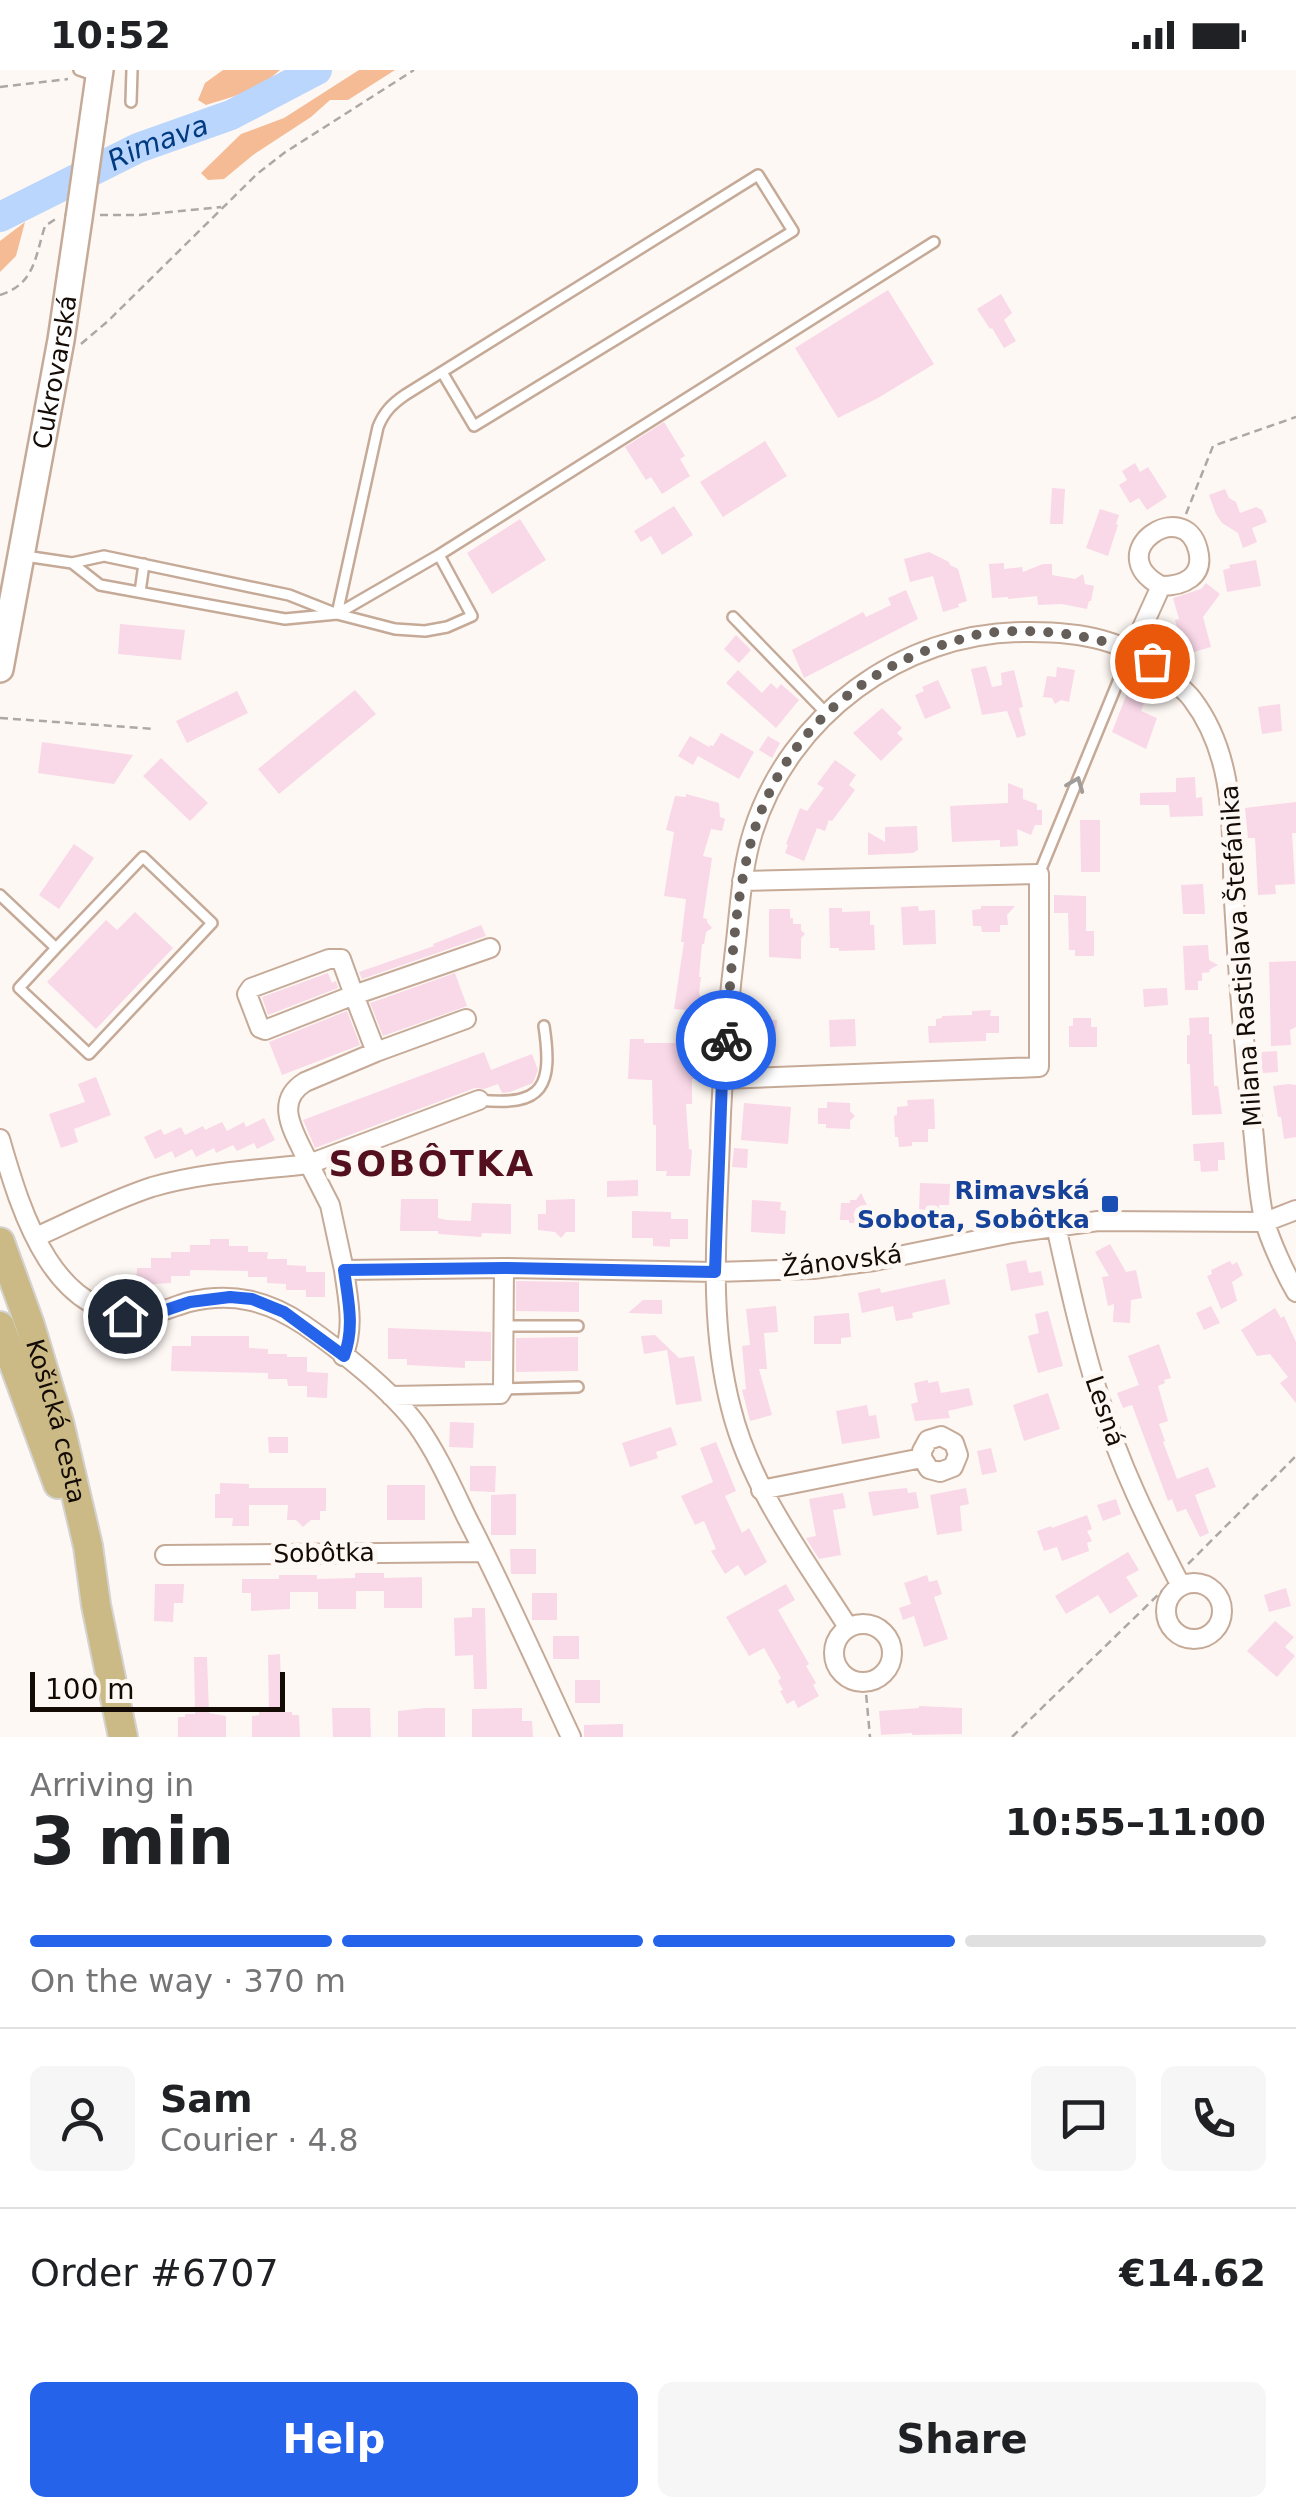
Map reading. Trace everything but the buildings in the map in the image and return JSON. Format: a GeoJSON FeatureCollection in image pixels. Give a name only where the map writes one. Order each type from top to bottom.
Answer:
{"type":"FeatureCollection","features":[{"type":"Feature","properties":{"kind":"main road","name":"Cukrovarská"},"geometry":{"type":"LineString","coordinates":[[0,669],[61,340],[93,119],[90,72]]}},
{"type":"Feature","properties":{"kind":"main road","name":"Košická cesta"},"geometry":{"type":"LineString","coordinates":[[0,1242],[59,1422],[88,1546],[123,1737]]}},
{"type":"Feature","properties":{"kind":"main road","name":"Košická cesta"},"geometry":{"type":"LineString","coordinates":[[0,1326],[43,1440],[96,1605]]}},
{"type":"Feature","properties":{"kind":"street"},"geometry":{"type":"LineString","coordinates":[[1156,530],[1182,530],[1198,547],[1195,573],[1178,586],[1161,586],[1150,580],[1141,567],[1140,549],[1146,537],[1156,530]]}},
{"type":"Feature","properties":{"kind":"street"},"geometry":{"type":"LineString","coordinates":[[1132,650],[1161,586]]}},
{"type":"Feature","properties":{"kind":"street","name":"Milana Rastislava Štefánika"},"geometry":{"type":"LineString","coordinates":[[848,1627],[762,1490],[732,1415],[718,1330],[715,1272],[722,1079],[742,881],[752,834],[780,772],[800,742],[855,688],[928,649],[980,634],[1052,632],[1112,642],[1132,650],[1152,661],[1191,697],[1212,733],[1227,775],[1242,1028],[1265,1222],[1296,1292]]}},
{"type":"Feature","properties":{"kind":"street"},"geometry":{"type":"LineString","coordinates":[[722,1079],[1039,1067],[1039,874],[742,881]]}},
{"type":"Feature","properties":{"kind":"street"},"geometry":{"type":"LineString","coordinates":[[376,1052],[354,995],[341,959],[329,959],[250,988],[247,994],[260,1028],[266,1030],[354,995],[490,948]]}},
{"type":"Feature","properties":{"kind":"street"},"geometry":{"type":"LineString","coordinates":[[344,1356],[351,1323],[344,1270],[330,1205],[287,1112],[290,1095],[305,1082],[466,1019]]}},
{"type":"Feature","properties":{"kind":"street"},"geometry":{"type":"LineString","coordinates":[[36,1237],[154,1187],[198,1176],[309,1164],[479,1100]]}},
{"type":"Feature","properties":{"kind":"street"},"geometry":{"type":"LineString","coordinates":[[0,1139],[15,1191],[36,1237],[70,1290],[96,1306],[125,1316],[157,1313],[190,1302],[230,1297],[252,1299],[294,1319],[391,1396],[416,1425],[443,1470],[572,1737]]}},
{"type":"Feature","properties":{"kind":"street","name":"Žánovská"},"geometry":{"type":"LineString","coordinates":[[504,1268],[715,1272],[813,1269],[874,1262],[948,1245],[1098,1220],[1265,1222],[1296,1210]]}},
{"type":"Feature","properties":{"kind":"street","name":"Lesná"},"geometry":{"type":"LineString","coordinates":[[1056,1226],[1101,1404],[1144,1513],[1179,1581]]}},
{"type":"Feature","properties":{"kind":"street"},"geometry":{"type":"LineString","coordinates":[[344,1270],[504,1268],[500,1394],[391,1396]]}},
{"type":"Feature","properties":{"kind":"street"},"geometry":{"type":"LineString","coordinates":[[762,1490],[922,1458]]}},
{"type":"Feature","properties":{"kind":"street","name":"Sobôtka"},"geometry":{"type":"LineString","coordinates":[[164,1555],[484,1552]]}},
{"type":"Feature","properties":{"kind":"street"},"geometry":{"type":"LineString","coordinates":[[848,1627],[878,1627],[890,1642],[892,1652],[885,1672],[877,1678],[865,1682],[848,1678],[835,1663],[835,1642],[848,1627]]}},
{"type":"Feature","properties":{"kind":"lane"},"geometry":{"type":"LineString","coordinates":[[131,102],[132,70]]}},
{"type":"Feature","properties":{"kind":"lane"},"geometry":{"type":"LineString","coordinates":[[337,614],[382,416],[390,405],[442,372],[758,174],[793,231],[474,426],[442,372]]}},
{"type":"Feature","properties":{"kind":"lane"},"geometry":{"type":"LineString","coordinates":[[72,563],[100,585],[285,619],[337,614],[439,554],[934,242]]}},
{"type":"Feature","properties":{"kind":"lane"},"geometry":{"type":"LineString","coordinates":[[22,555],[72,563],[104,556],[289,595],[337,614],[425,631],[472,616],[439,554]]}},
{"type":"Feature","properties":{"kind":"lane"},"geometry":{"type":"LineString","coordinates":[[140,592],[144,564]]}},
{"type":"Feature","properties":{"kind":"lane"},"geometry":{"type":"LineString","coordinates":[[733,617],[826,713]]}},
{"type":"Feature","properties":{"kind":"lane"},"geometry":{"type":"LineString","coordinates":[[1039,874],[1132,650]]}},
{"type":"Feature","properties":{"kind":"lane"},"geometry":{"type":"LineString","coordinates":[[143,857],[212,923],[88,1054],[19,988],[56,948],[143,857]]}},
{"type":"Feature","properties":{"kind":"lane"},"geometry":{"type":"LineString","coordinates":[[0,894],[56,948]]}},
{"type":"Feature","properties":{"kind":"lane"},"geometry":{"type":"LineString","coordinates":[[479,1100],[521,1100],[540,1090],[546,1079],[548,1052],[544,1026]]}},
{"type":"Feature","properties":{"kind":"lane"},"geometry":{"type":"LineString","coordinates":[[502,1326],[578,1326]]}},
{"type":"Feature","properties":{"kind":"lane"},"geometry":{"type":"LineString","coordinates":[[503,1389],[578,1387]]}},
{"type":"Feature","properties":{"kind":"path"},"geometry":{"type":"LineString","coordinates":[[83,344],[257,174],[414,70]]}},
{"type":"Feature","properties":{"kind":"path"},"geometry":{"type":"LineString","coordinates":[[0,87],[68,79],[90,72]]}},
{"type":"Feature","properties":{"kind":"path"},"geometry":{"type":"LineString","coordinates":[[1182,530],[1213,446],[1296,417]]}},
{"type":"Feature","properties":{"kind":"path"},"geometry":{"type":"LineString","coordinates":[[0,718],[155,728]]}},
{"type":"Feature","properties":{"kind":"path"},"geometry":{"type":"LineString","coordinates":[[1012,1737],[1179,1581],[1296,1456]]}},
{"type":"Feature","properties":{"kind":"path"},"geometry":{"type":"LineString","coordinates":[[865,1682],[870,1737]]}},
{"type":"Feature","properties":{"kind":"shaded area"},"geometry":{"type":"Polygon","coordinates":[[[223,70],[280,70],[237,96],[206,105],[198,100],[205,83],[223,70]]]}},
{"type":"Feature","properties":{"kind":"shaded area"},"geometry":{"type":"Polygon","coordinates":[[[359,70],[395,70],[348,100],[330,100],[224,179],[208,180],[201,173],[241,134],[284,118],[359,70]]]}},
{"type":"Feature","properties":{"kind":"shaded area"},"geometry":{"type":"Polygon","coordinates":[[[25,222],[16,256],[0,272],[0,241],[25,222]]]}},
{"type":"Feature","properties":{"kind":"waterway","name":"Rimava"},"geometry":{"type":"LineString","coordinates":[[0,217],[138,148],[231,115],[317,70]]}},
{"type":"Feature","properties":{"kind":"way so far"},"geometry":{"type":"LineString","coordinates":[[726,1040],[742,881],[752,834],[780,772],[826,713],[885,669],[928,649],[980,634],[1052,632],[1112,642],[1152,661]]}},
{"type":"Feature","properties":{"kind":"place","name":"Rimavská Sobota, Sobôtka"},"geometry":{"type":"Point","coordinates":[1110,1204]}},
{"type":"Feature","properties":{"kind":"district","name":"SOBÔTKA"},"geometry":{"type":"Point","coordinates":[432,1164]}},
{"type":"Feature","properties":{"kind":"route"},"geometry":{"type":"LineString","coordinates":[[125,1316],[157,1313],[190,1302],[230,1297],[252,1299],[284,1312],[344,1356],[351,1323],[344,1270],[715,1272],[726,1040]]}}]}
